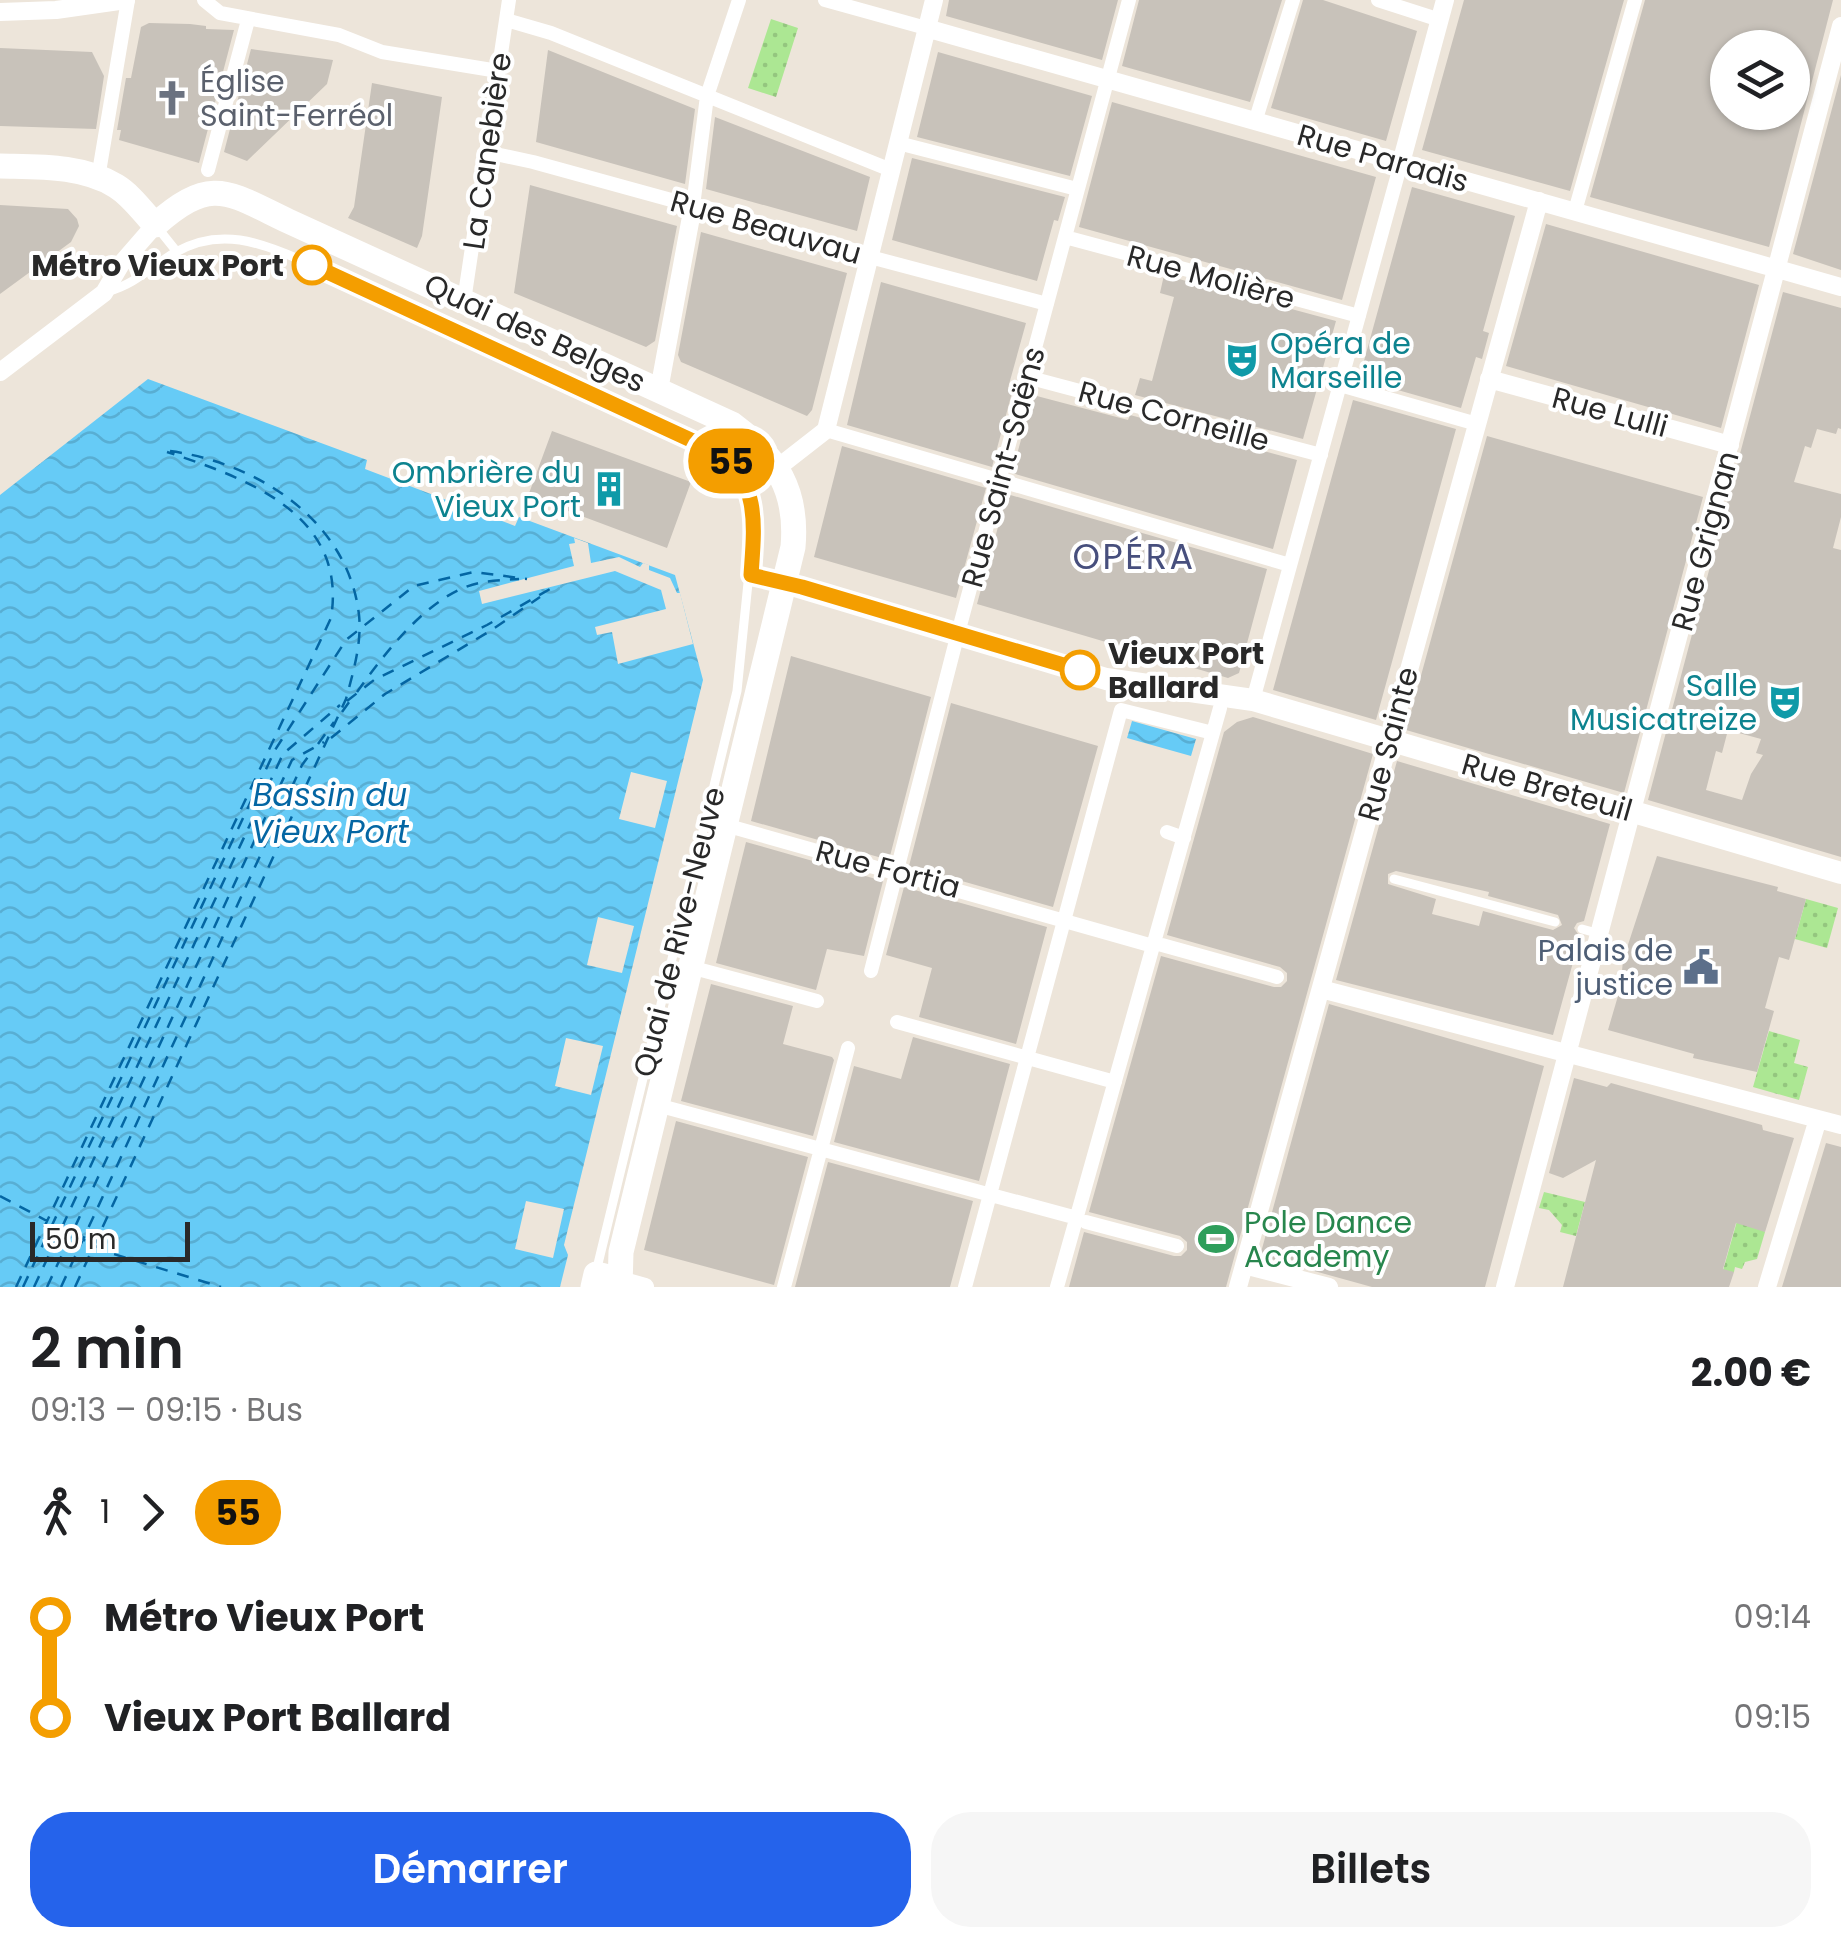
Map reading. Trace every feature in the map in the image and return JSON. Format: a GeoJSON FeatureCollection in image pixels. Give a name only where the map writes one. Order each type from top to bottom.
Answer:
{"type":"FeatureCollection","features":[{"type":"Feature","properties":{"kind":"main road"},"geometry":{"type":"LineString","coordinates":[[0,166],[51,168],[98,178],[117,186],[155,225]]}},
{"type":"Feature","properties":{"kind":"main road","name":"Quai des Belges"},"geometry":{"type":"LineString","coordinates":[[155,225],[208,207],[279,217],[732,424],[787,484],[795,524],[785,582]]}},
{"type":"Feature","properties":{"kind":"main road","name":"Quai de Rive-Neuve"},"geometry":{"type":"LineString","coordinates":[[615,1283],[785,582]]}},
{"type":"Feature","properties":{"kind":"street"},"geometry":{"type":"LineString","coordinates":[[0,12],[56,10],[127,0],[98,178]]}},
{"type":"Feature","properties":{"kind":"street"},"geometry":{"type":"LineString","coordinates":[[204,0],[220,13],[339,35],[382,52],[498,70]]}},
{"type":"Feature","properties":{"kind":"street","name":"La Canebière"},"geometry":{"type":"LineString","coordinates":[[464,302],[509,0]]}},
{"type":"Feature","properties":{"kind":"street"},"geometry":{"type":"LineString","coordinates":[[659,390],[693,206],[707,96],[739,0]]}},
{"type":"Feature","properties":{"kind":"street"},"geometry":{"type":"LineString","coordinates":[[826,0],[926,28]]}},
{"type":"Feature","properties":{"kind":"street"},"geometry":{"type":"LineString","coordinates":[[776,469],[826,430],[934,0]]}},
{"type":"Feature","properties":{"kind":"street","name":"Rue Saint-Saëns"},"geometry":{"type":"LineString","coordinates":[[870,971],[1129,0]]}},
{"type":"Feature","properties":{"kind":"street"},"geometry":{"type":"LineString","coordinates":[[1255,122],[1293,0]]}},
{"type":"Feature","properties":{"kind":"street"},"geometry":{"type":"LineString","coordinates":[[1378,0],[1440,20]]}},
{"type":"Feature","properties":{"kind":"street"},"geometry":{"type":"LineString","coordinates":[[1253,700],[1446,0]]}},
{"type":"Feature","properties":{"kind":"street"},"geometry":{"type":"LineString","coordinates":[[1575,211],[1635,0]]}},
{"type":"Feature","properties":{"kind":"street"},"geometry":{"type":"LineString","coordinates":[[208,170],[248,20]]}},
{"type":"Feature","properties":{"kind":"street"},"geometry":{"type":"LineString","coordinates":[[506,20],[551,33],[892,170]]}},
{"type":"Feature","properties":{"kind":"street","name":"Rue Grignan"},"geometry":{"type":"LineString","coordinates":[[1505,1287],[1568,1054],[1591,931],[1634,812],[1841,26]]}},
{"type":"Feature","properties":{"kind":"street","name":"Rue Paradis"},"geometry":{"type":"LineString","coordinates":[[926,28],[1841,287]]}},
{"type":"Feature","properties":{"kind":"street"},"geometry":{"type":"LineString","coordinates":[[898,143],[1078,189]]}},
{"type":"Feature","properties":{"kind":"street","name":"Rue Beauvau"},"geometry":{"type":"LineString","coordinates":[[486,152],[1047,304]]}},
{"type":"Feature","properties":{"kind":"street","name":"Rue Sainte"},"geometry":{"type":"LineString","coordinates":[[1238,1287],[1321,988],[1360,870],[1388,741],[1539,201]]}},
{"type":"Feature","properties":{"kind":"street"},"geometry":{"type":"LineString","coordinates":[[0,372],[104,293],[121,264],[155,225]]}},
{"type":"Feature","properties":{"kind":"street","name":"Rue Molière"},"geometry":{"type":"LineString","coordinates":[[1064,237],[1358,316]]}},
{"type":"Feature","properties":{"kind":"street","name":"Rue Corneille"},"geometry":{"type":"LineString","coordinates":[[1027,377],[1320,455]]}},
{"type":"Feature","properties":{"kind":"street","name":"Rue Lulli"},"geometry":{"type":"LineString","coordinates":[[1489,379],[1730,445]]}},
{"type":"Feature","properties":{"kind":"street"},"geometry":{"type":"LineString","coordinates":[[1340,386],[1476,424]]}},
{"type":"Feature","properties":{"kind":"street"},"geometry":{"type":"LineString","coordinates":[[826,430],[1290,565]]}},
{"type":"Feature","properties":{"kind":"street","name":"Rue Breteuil"},"geometry":{"type":"LineString","coordinates":[[785,582],[1106,679],[1253,700],[1841,873]]}},
{"type":"Feature","properties":{"kind":"street"},"geometry":{"type":"LineString","coordinates":[[965,1287],[983,1194],[1021,1056],[1067,919],[1128,682]]}},
{"type":"Feature","properties":{"kind":"street"},"geometry":{"type":"LineString","coordinates":[[1058,1287],[1082,1220],[1115,1082],[1157,946],[1220,708]]}},
{"type":"Feature","properties":{"kind":"street"},"geometry":{"type":"LineString","coordinates":[[1122,710],[1212,733]]}},
{"type":"Feature","properties":{"kind":"street","name":"Rue Fortia"},"geometry":{"type":"LineString","coordinates":[[725,825],[1157,946]]}},
{"type":"Feature","properties":{"kind":"street"},"geometry":{"type":"LineString","coordinates":[[1167,832],[1184,838]]}},
{"type":"Feature","properties":{"kind":"street"},"geometry":{"type":"LineString","coordinates":[[1157,946],[1277,977]]}},
{"type":"Feature","properties":{"kind":"street"},"geometry":{"type":"LineString","coordinates":[[690,967],[817,1001]]}},
{"type":"Feature","properties":{"kind":"street"},"geometry":{"type":"LineString","coordinates":[[1321,988],[1841,1125]]}},
{"type":"Feature","properties":{"kind":"street"},"geometry":{"type":"LineString","coordinates":[[897,1022],[1115,1082]]}},
{"type":"Feature","properties":{"kind":"street"},"geometry":{"type":"LineString","coordinates":[[784,1287],[848,1048]]}},
{"type":"Feature","properties":{"kind":"street"},"geometry":{"type":"LineString","coordinates":[[657,1104],[1177,1246]]}},
{"type":"Feature","properties":{"kind":"street"},"geometry":{"type":"LineString","coordinates":[[1767,1287],[1818,1119]]}},
{"type":"Feature","properties":{"kind":"street"},"geometry":{"type":"LineString","coordinates":[[1244,1265],[1329,1287]]}},
{"type":"Feature","properties":{"kind":"lane"},"geometry":{"type":"LineString","coordinates":[[155,225],[177,252]]}},
{"type":"Feature","properties":{"kind":"lane","name":"Quai des Belges"},"geometry":{"type":"LineString","coordinates":[[104,293],[128,286],[195,244],[230,237],[275,248],[719,453],[741,474],[754,507],[751,575]]}},
{"type":"Feature","properties":{"kind":"lane"},"geometry":{"type":"LineString","coordinates":[[751,575],[785,582]]}},
{"type":"Feature","properties":{"kind":"lane","name":"Quai de Rive-Neuve"},"geometry":{"type":"LineString","coordinates":[[615,1283],[737,691],[751,575]]}},
{"type":"Feature","properties":{"kind":"lane"},"geometry":{"type":"LineString","coordinates":[[1394,879],[1556,922]]}},
{"type":"Feature","properties":{"kind":"green space"},"geometry":{"type":"Polygon","coordinates":[[[771,19],[798,28],[776,97],[748,88],[771,19]]]}},
{"type":"Feature","properties":{"kind":"green space"},"geometry":{"type":"Polygon","coordinates":[[[1806,899],[1838,908],[1827,948],[1795,939],[1806,899]]]}},
{"type":"Feature","properties":{"kind":"green space"},"geometry":{"type":"Polygon","coordinates":[[[1769,1031],[1800,1040],[1794,1063],[1808,1067],[1799,1100],[1753,1087],[1769,1031]]]}},
{"type":"Feature","properties":{"kind":"green space"},"geometry":{"type":"Polygon","coordinates":[[[1544,1192],[1585,1202],[1576,1236],[1560,1232],[1562,1225],[1549,1210],[1539,1208],[1544,1192]]]}},
{"type":"Feature","properties":{"kind":"green space"},"geometry":{"type":"Polygon","coordinates":[[[1739,1214],[1765,1232],[1757,1259],[1745,1262],[1742,1269],[1735,1267],[1734,1272],[1722,1274],[1739,1214]]]}},
{"type":"Feature","properties":{"kind":"water","name":"Bassin du Vieux Port"},"geometry":{"type":"Polygon","coordinates":[[[148,379],[367,460],[365,469],[515,526],[519,517],[675,575],[703,680],[564,1245],[568,1255],[560,1287],[0,1287],[0,495],[148,379]]]}},
{"type":"Feature","properties":{"kind":"water"},"geometry":{"type":"Polygon","coordinates":[[[1132,721],[1196,739],[1191,756],[1127,738],[1132,721]]]}},
{"type":"Feature","properties":{"kind":"pier"},"geometry":{"type":"Polygon","coordinates":[[[574,538],[588,543],[591,563],[619,557],[640,567],[643,563],[649,565],[649,570],[670,578],[680,593],[693,644],[618,664],[612,632],[597,635],[595,627],[666,609],[661,590],[615,571],[482,604],[479,591],[574,566],[569,544],[575,543],[574,538]]]}},
{"type":"Feature","properties":{"kind":"pier"},"geometry":{"type":"Polygon","coordinates":[[[631,772],[667,781],[655,828],[619,819],[631,772]]]}},
{"type":"Feature","properties":{"kind":"pier"},"geometry":{"type":"Polygon","coordinates":[[[598,917],[634,926],[622,973],[587,965],[598,917]]]}},
{"type":"Feature","properties":{"kind":"pier"},"geometry":{"type":"Polygon","coordinates":[[[566,1038],[603,1046],[591,1095],[555,1086],[566,1038]]]}},
{"type":"Feature","properties":{"kind":"pier"},"geometry":{"type":"Polygon","coordinates":[[[526,1201],[564,1209],[553,1258],[515,1249],[526,1201]]]}},
{"type":"Feature","properties":{"kind":"building"},"geometry":{"type":"Polygon","coordinates":[[[949,0],[1118,0],[1102,60],[946,16],[949,0]]]}},
{"type":"Feature","properties":{"kind":"building"},"geometry":{"type":"Polygon","coordinates":[[[1139,0],[1282,0],[1250,102],[1122,66],[1139,0]]]}},
{"type":"Feature","properties":{"kind":"building"},"geometry":{"type":"Polygon","coordinates":[[[1303,0],[1323,0],[1417,31],[1386,141],[1271,108],[1303,0]]]}},
{"type":"Feature","properties":{"kind":"building"},"geometry":{"type":"Polygon","coordinates":[[[1464,0],[1624,0],[1570,191],[1422,150],[1464,0]]]}},
{"type":"Feature","properties":{"kind":"building"},"geometry":{"type":"Polygon","coordinates":[[[1645,0],[1833,0],[1810,89],[1810,30],[1710,30],[1710,130],[1799,130],[1769,247],[1590,197],[1645,0]]]}},
{"type":"Feature","properties":{"kind":"building","name":"Église Saint-Ferréol"},"geometry":{"type":"Polygon","coordinates":[[[149,23],[234,30],[199,163],[119,140],[121,130],[117,130],[126,78],[131,78],[141,27],[149,23]]]}},
{"type":"Feature","properties":{"kind":"building"},"geometry":{"type":"Polygon","coordinates":[[[0,48],[92,52],[104,76],[96,129],[0,126],[0,48]]]}},
{"type":"Feature","properties":{"kind":"building"},"geometry":{"type":"Polygon","coordinates":[[[251,49],[333,60],[327,84],[247,161],[224,152],[251,49]]]}},
{"type":"Feature","properties":{"kind":"building"},"geometry":{"type":"Polygon","coordinates":[[[548,50],[695,109],[685,184],[536,142],[548,50]]]}},
{"type":"Feature","properties":{"kind":"building"},"geometry":{"type":"Polygon","coordinates":[[[938,52],[1092,96],[1070,176],[917,137],[938,52]]]}},
{"type":"Feature","properties":{"kind":"building"},"geometry":{"type":"Polygon","coordinates":[[[1841,75],[1841,270],[1793,254],[1841,75]]]}},
{"type":"Feature","properties":{"kind":"building"},"geometry":{"type":"Polygon","coordinates":[[[372,83],[442,97],[417,248],[348,218],[354,207],[372,83]]]}},
{"type":"Feature","properties":{"kind":"building"},"geometry":{"type":"Polygon","coordinates":[[[1112,102],[1376,177],[1342,300],[1079,227],[1112,102]]]}},
{"type":"Feature","properties":{"kind":"building"},"geometry":{"type":"Polygon","coordinates":[[[715,117],[870,177],[857,231],[706,189],[715,117]]]}},
{"type":"Feature","properties":{"kind":"building"},"geometry":{"type":"Polygon","coordinates":[[[912,158],[1065,197],[1058,221],[1054,220],[1037,281],[892,240],[912,158]]]}},
{"type":"Feature","properties":{"kind":"building"},"geometry":{"type":"Polygon","coordinates":[[[530,185],[677,226],[655,341],[646,347],[514,293],[530,185]]]}},
{"type":"Feature","properties":{"kind":"building"},"geometry":{"type":"Polygon","coordinates":[[[1412,187],[1515,216],[1483,331],[1489,333],[1482,359],[1476,357],[1461,408],[1359,379],[1412,187]]]}},
{"type":"Feature","properties":{"kind":"building"},"geometry":{"type":"Polygon","coordinates":[[[0,205],[68,209],[79,226],[71,242],[0,294],[0,205]]]}},
{"type":"Feature","properties":{"kind":"building"},"geometry":{"type":"Polygon","coordinates":[[[1546,224],[1759,285],[1721,428],[1506,366],[1546,224]]]}},
{"type":"Feature","properties":{"kind":"building"},"geometry":{"type":"Polygon","coordinates":[[[701,232],[847,273],[812,410],[807,416],[681,362],[678,355],[701,232]]]}},
{"type":"Feature","properties":{"kind":"building","name":"Opéra de Marseille"},"geometry":{"type":"Polygon","coordinates":[[[1164,275],[1336,321],[1303,439],[1135,395],[1140,378],[1152,381],[1174,297],[1160,293],[1164,275]]]}},
{"type":"Feature","properties":{"kind":"building"},"geometry":{"type":"Polygon","coordinates":[[[881,282],[1026,323],[992,467],[847,425],[881,282]]]}},
{"type":"Feature","properties":{"kind":"building"},"geometry":{"type":"Polygon","coordinates":[[[1783,292],[1841,308],[1841,429],[1836,434],[1817,429],[1811,448],[1805,446],[1794,482],[1841,494],[1841,517],[1833,548],[1841,550],[1841,857],[1648,800],[1783,292]],[[1728,730],[1722,753],[1716,751],[1706,790],[1742,800],[1763,755],[1756,753],[1761,739],[1728,730]]]}},
{"type":"Feature","properties":{"kind":"building"},"geometry":{"type":"Polygon","coordinates":[[[1033,395],[1128,420],[1130,415],[1297,460],[1273,549],[1012,473],[1033,395]]]}},
{"type":"Feature","properties":{"kind":"building"},"geometry":{"type":"Polygon","coordinates":[[[1353,400],[1456,429],[1376,720],[1273,690],[1353,400]]]}},
{"type":"Feature","properties":{"kind":"building","name":"Ombrière du Vieux Port"},"geometry":{"type":"Polygon","coordinates":[[[552,431],[691,482],[667,548],[528,496],[552,431]]]}},
{"type":"Feature","properties":{"kind":"building"},"geometry":{"type":"Polygon","coordinates":[[[1487,436],[1703,497],[1624,793],[1406,730],[1487,436]]]}},
{"type":"Feature","properties":{"kind":"building"},"geometry":{"type":"Polygon","coordinates":[[[842,446],[986,488],[956,598],[814,557],[842,446]]]}},
{"type":"Feature","properties":{"kind":"building"},"geometry":{"type":"Polygon","coordinates":[[[1007,494],[1267,569],[1239,673],[1228,678],[977,604],[1007,494]]]}},
{"type":"Feature","properties":{"kind":"building"},"geometry":{"type":"Polygon","coordinates":[[[791,656],[931,697],[889,860],[751,821],[791,656]]]}},
{"type":"Feature","properties":{"kind":"building"},"geometry":{"type":"Polygon","coordinates":[[[951,703],[1098,746],[1053,907],[909,866],[951,703]]]}},
{"type":"Feature","properties":{"kind":"building"},"geometry":{"type":"Polygon","coordinates":[[[1253,717],[1373,754],[1226,1287],[1069,1287],[1084,1232],[1174,1256],[1187,1250],[1187,1242],[1180,1236],[1089,1212],[1161,956],[1274,987],[1287,981],[1287,973],[1280,967],[1167,935],[1224,732],[1253,717]]]}},
{"type":"Feature","properties":{"kind":"building"},"geometry":{"type":"Polygon","coordinates":[[[1397,761],[1610,824],[1584,921],[1574,928],[1580,937],[1553,1035],[1336,980],[1397,761]],[[1396,871],[1388,874],[1388,884],[1436,899],[1432,914],[1479,926],[1483,911],[1553,930],[1562,925],[1558,915],[1488,896],[1489,892],[1396,871]]]}},
{"type":"Feature","properties":{"kind":"building"},"geometry":{"type":"Polygon","coordinates":[[[746,842],[883,881],[864,956],[827,949],[816,990],[716,963],[746,842]]]}},
{"type":"Feature","properties":{"kind":"building","name":"Palais de justice"},"geometry":{"type":"Polygon","coordinates":[[[1657,856],[1778,887],[1777,891],[1806,899],[1789,960],[1779,957],[1765,1008],[1774,1011],[1757,1072],[1693,1058],[1694,1054],[1608,1030],[1625,972],[1623,960],[1657,856]]]}},
{"type":"Feature","properties":{"kind":"building"},"geometry":{"type":"Polygon","coordinates":[[[904,887],[1047,927],[1016,1044],[919,1017],[932,968],[886,955],[904,887]]]}},
{"type":"Feature","properties":{"kind":"building"},"geometry":{"type":"Polygon","coordinates":[[[711,984],[793,1006],[783,1044],[832,1057],[813,1136],[681,1101],[711,984]]]}},
{"type":"Feature","properties":{"kind":"building"},"geometry":{"type":"Polygon","coordinates":[[[1329,1004],[1544,1066],[1485,1287],[1372,1287],[1260,1256],[1329,1004]]]}},
{"type":"Feature","properties":{"kind":"building"},"geometry":{"type":"Polygon","coordinates":[[[913,1037],[1010,1064],[979,1181],[834,1142],[854,1066],[901,1079],[913,1037]]]}},
{"type":"Feature","properties":{"kind":"building"},"geometry":{"type":"Polygon","coordinates":[[[1574,1078],[1607,1087],[1611,1083],[1762,1125],[1763,1130],[1794,1138],[1765,1232],[1736,1223],[1723,1269],[1734,1272],[1729,1287],[1563,1287],[1596,1160],[1563,1178],[1549,1173],[1574,1078]]]}},
{"type":"Feature","properties":{"kind":"building"},"geometry":{"type":"Polygon","coordinates":[[[676,1121],[808,1157],[774,1285],[644,1250],[676,1121]]]}},
{"type":"Feature","properties":{"kind":"building"},"geometry":{"type":"Polygon","coordinates":[[[1826,1143],[1841,1147],[1841,1287],[1782,1287],[1826,1143]]]}},
{"type":"Feature","properties":{"kind":"building"},"geometry":{"type":"Polygon","coordinates":[[[828,1162],[973,1201],[950,1287],[795,1287],[828,1162]]]}},
{"type":"Feature","properties":{"kind":"ferry route"},"geometry":{"type":"LineString","coordinates":[[75,1287],[346,699],[359,636],[351,580],[316,523],[290,499],[261,481],[229,466],[161,450]]}},
{"type":"Feature","properties":{"kind":"ferry route"},"geometry":{"type":"LineString","coordinates":[[16,1287],[331,618],[332,582],[324,552],[307,527],[285,506],[258,489],[167,452]]}},
{"type":"Feature","properties":{"kind":"ferry route"},"geometry":{"type":"LineString","coordinates":[[23,1287],[275,750],[346,640],[414,586],[474,572],[527,579]]}},
{"type":"Feature","properties":{"kind":"ferry route"},"geometry":{"type":"LineString","coordinates":[[357,692],[410,627],[443,599],[479,583],[519,579]]}},
{"type":"Feature","properties":{"kind":"ferry route"},"geometry":{"type":"LineString","coordinates":[[347,701],[374,680],[487,625],[557,585]]}},
{"type":"Feature","properties":{"kind":"ferry route"},"geometry":{"type":"LineString","coordinates":[[331,738],[385,694],[540,597]]}},
{"type":"Feature","properties":{"kind":"ferry route"},"geometry":{"type":"LineString","coordinates":[[342,712],[352,698]]}},
{"type":"Feature","properties":{"kind":"ferry route"},"geometry":{"type":"LineString","coordinates":[[34,1287],[283,754],[340,705]]}},
{"type":"Feature","properties":{"kind":"ferry route"},"geometry":{"type":"LineString","coordinates":[[318,744],[334,722]]}},
{"type":"Feature","properties":{"kind":"ferry route"},"geometry":{"type":"LineString","coordinates":[[47,1287],[292,760],[324,742]]}},
{"type":"Feature","properties":{"kind":"ferry route"},"geometry":{"type":"LineString","coordinates":[[61,1287],[302,765],[313,750]]}},
{"type":"Feature","properties":{"kind":"ferry route"},"geometry":{"type":"LineString","coordinates":[[0,1196],[47,1221]]}},
{"type":"Feature","properties":{"kind":"ferry route"},"geometry":{"type":"LineString","coordinates":[[55,1225],[107,1252],[221,1287]]}},
{"type":"Feature","properties":{"kind":"bus line","name":"55"},"geometry":{"type":"LineString","coordinates":[[312,265],[719,453],[741,474],[754,507],[751,575],[1080,670]]}},
{"type":"Feature","properties":{"kind":"place","name":"Église Saint-Ferréol"},"geometry":{"type":"Point","coordinates":[172,98]}},
{"type":"Feature","properties":{"kind":"place","name":"Métro Vieux Port"},"geometry":{"type":"Point","coordinates":[312,265]}},
{"type":"Feature","properties":{"kind":"place","name":"Opéra de Marseille"},"geometry":{"type":"Point","coordinates":[1242,360]}},
{"type":"Feature","properties":{"kind":"place","name":"Ombrière du Vieux Port"},"geometry":{"type":"Point","coordinates":[609,489]}},
{"type":"Feature","properties":{"kind":"place","name":"Vieux Port Ballard"},"geometry":{"type":"Point","coordinates":[1080,670]}},
{"type":"Feature","properties":{"kind":"place","name":"Salle Musicatreize"},"geometry":{"type":"Point","coordinates":[1785,702]}},
{"type":"Feature","properties":{"kind":"place","name":"Palais de justice"},"geometry":{"type":"Point","coordinates":[1701,967]}},
{"type":"Feature","properties":{"kind":"place","name":"Pole Dance Academy"},"geometry":{"type":"Point","coordinates":[1216,1239]}},
{"type":"Feature","properties":{"kind":"district","name":"OPÉRA"},"geometry":{"type":"Point","coordinates":[1134,556]}}]}
